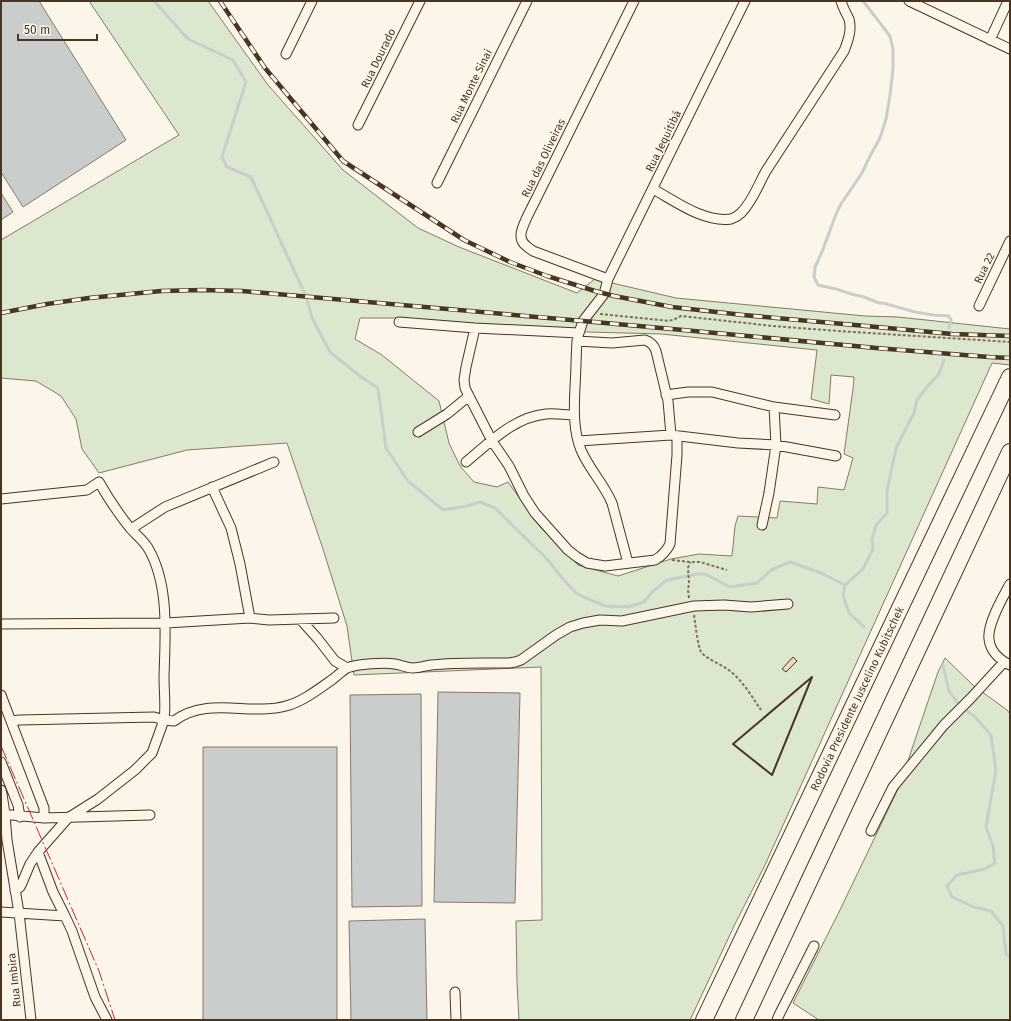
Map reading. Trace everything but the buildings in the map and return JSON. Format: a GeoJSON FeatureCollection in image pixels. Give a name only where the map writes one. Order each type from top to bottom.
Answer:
{"type":"FeatureCollection","features":[{"type":"Feature","properties":{"kind":"highway","name":"Rodovia Presidente Juscelino Kubitschek"},"geometry":{"type":"LineString","coordinates":[[704,1020],[1010,377]]}},
{"type":"Feature","properties":{"kind":"highway"},"geometry":{"type":"LineString","coordinates":[[744,1020],[1010,452]]}},
{"type":"Feature","properties":{"kind":"street"},"geometry":{"type":"LineString","coordinates":[[286,54],[312,1]]}},
{"type":"Feature","properties":{"kind":"street","name":"Rua Dourado"},"geometry":{"type":"LineString","coordinates":[[358,125],[420,1]]}},
{"type":"Feature","properties":{"kind":"street","name":"Rua Monte Sinai"},"geometry":{"type":"LineString","coordinates":[[437,183],[527,1]]}},
{"type":"Feature","properties":{"kind":"street","name":"Rua das Oliveiras"},"geometry":{"type":"LineString","coordinates":[[608,279],[533,251],[525,245],[521,236],[523,226],[634,1]]}},
{"type":"Feature","properties":{"kind":"street","name":"Rua Jequitibá"},"geometry":{"type":"LineString","coordinates":[[589,313],[604,294],[608,279],[745,1]]}},
{"type":"Feature","properties":{"kind":"street"},"geometry":{"type":"LineString","coordinates":[[652,189],[689,210],[707,217],[722,219],[732,218],[741,213],[764,174],[844,51],[850,35],[849,21],[841,1]]}},
{"type":"Feature","properties":{"kind":"street"},"geometry":{"type":"LineString","coordinates":[[909,1],[1010,49]]}},
{"type":"Feature","properties":{"kind":"street"},"geometry":{"type":"LineString","coordinates":[[990,40],[1008,1]]}},
{"type":"Feature","properties":{"kind":"street","name":"Rua 22"},"geometry":{"type":"LineString","coordinates":[[979,306],[1010,241]]}},
{"type":"Feature","properties":{"kind":"street"},"geometry":{"type":"LineString","coordinates":[[589,313],[583,322],[578,337],[574,415],[578,441],[580,449],[612,503],[628,563]]}},
{"type":"Feature","properties":{"kind":"street"},"geometry":{"type":"LineString","coordinates":[[399,322],[475,328],[578,337],[612,343],[645,340],[650,342],[656,351],[674,436],[676,463],[670,544],[667,551],[655,560],[605,566],[587,563],[568,550],[535,513],[524,496],[509,466],[492,441],[465,388],[464,380],[466,367],[475,328]]}},
{"type":"Feature","properties":{"kind":"street"},"geometry":{"type":"LineString","coordinates":[[666,394],[712,392],[774,407],[835,415]]}},
{"type":"Feature","properties":{"kind":"street"},"geometry":{"type":"LineString","coordinates":[[418,432],[447,414],[469,396]]}},
{"type":"Feature","properties":{"kind":"street"},"geometry":{"type":"LineString","coordinates":[[762,525],[770,493],[776,445],[774,407]]}},
{"type":"Feature","properties":{"kind":"street"},"geometry":{"type":"LineString","coordinates":[[466,462],[512,426],[528,418],[546,414],[574,415]]}},
{"type":"Feature","properties":{"kind":"street"},"geometry":{"type":"LineString","coordinates":[[578,441],[674,436],[738,443],[776,445],[836,456]]}},
{"type":"Feature","properties":{"kind":"street"},"geometry":{"type":"LineString","coordinates":[[131,529],[165,507],[274,462]]}},
{"type":"Feature","properties":{"kind":"street"},"geometry":{"type":"LineString","coordinates":[[1,499],[87,490],[99,482],[110,502],[131,529],[142,539],[156,564],[161,583],[166,623],[165,711],[164,720],[152,753],[135,770],[98,799],[68,818],[38,852],[30,864],[20,887],[15,891]]}},
{"type":"Feature","properties":{"kind":"street"},"geometry":{"type":"LineString","coordinates":[[212,487],[231,528],[250,618]]}},
{"type":"Feature","properties":{"kind":"street"},"geometry":{"type":"LineString","coordinates":[[871,831],[893,787],[930,741],[944,725],[1007,663],[997,657],[989,644],[988,638],[994,617],[1010,584]]}},
{"type":"Feature","properties":{"kind":"street"},"geometry":{"type":"LineString","coordinates":[[11,721],[154,717],[174,721],[194,710],[222,707],[264,710],[287,706],[308,696],[347,668],[360,665],[389,663],[411,668],[430,665],[470,663],[509,664],[520,660],[556,635],[583,623],[600,620],[622,621],[694,606],[724,605],[751,607],[788,604]]}},
{"type":"Feature","properties":{"kind":"street"},"geometry":{"type":"LineString","coordinates":[[1,624],[166,623],[250,618],[269,620],[334,618]]}},
{"type":"Feature","properties":{"kind":"street"},"geometry":{"type":"LineString","coordinates":[[300,619],[335,661],[347,668]]}},
{"type":"Feature","properties":{"kind":"street"},"geometry":{"type":"LineString","coordinates":[[1,695],[44,808],[44,818]]}},
{"type":"Feature","properties":{"kind":"street"},"geometry":{"type":"LineString","coordinates":[[1,762],[20,811],[20,817]]}},
{"type":"Feature","properties":{"kind":"street","name":"Rua Imbira"},"geometry":{"type":"LineString","coordinates":[[1,790],[3,814],[19,913],[31,1020]]}},
{"type":"Feature","properties":{"kind":"street"},"geometry":{"type":"LineString","coordinates":[[3,814],[20,817],[44,818],[150,815]]}},
{"type":"Feature","properties":{"kind":"street"},"geometry":{"type":"LineString","coordinates":[[38,852],[61,915],[72,931],[95,997],[107,1020]]}},
{"type":"Feature","properties":{"kind":"street"},"geometry":{"type":"LineString","coordinates":[[1,912],[61,915]]}},
{"type":"Feature","properties":{"kind":"street"},"geometry":{"type":"LineString","coordinates":[[777,1020],[814,946]]}},
{"type":"Feature","properties":{"kind":"street"},"geometry":{"type":"LineString","coordinates":[[455,992],[456,1020]]}},
{"type":"Feature","properties":{"kind":"path"},"geometry":{"type":"LineString","coordinates":[[589,313],[669,321],[681,316],[773,326],[1010,342]]}},
{"type":"Feature","properties":{"kind":"path"},"geometry":{"type":"LineString","coordinates":[[661,556],[676,561],[700,562],[727,570]]}},
{"type":"Feature","properties":{"kind":"path"},"geometry":{"type":"LineString","coordinates":[[690,562],[688,568],[689,602],[694,606],[696,630],[701,652],[730,671],[744,686],[761,710]]}},
{"type":"Feature","properties":{"kind":"green space"},"geometry":{"type":"Polygon","coordinates":[[[89,1],[208,1],[268,85],[343,170],[418,228],[459,247],[577,293],[595,279],[676,298],[865,316],[898,317],[1010,329],[1010,365],[992,363],[765,865],[735,924],[690,1020],[519,1020],[516,921],[542,920],[541,667],[354,675],[347,626],[287,443],[187,450],[99,473],[82,449],[76,419],[61,396],[36,381],[1,378],[1,240],[179,135],[89,1]],[[360,318],[355,339],[382,355],[439,401],[449,443],[460,466],[474,482],[497,487],[508,482],[541,528],[578,565],[618,576],[671,559],[699,554],[732,556],[735,526],[738,516],[777,518],[780,501],[817,504],[818,487],[844,490],[853,458],[844,454],[854,377],[831,375],[829,404],[811,399],[817,350],[661,334],[538,329],[403,318],[360,318]]]}},
{"type":"Feature","properties":{"kind":"green space"},"geometry":{"type":"Polygon","coordinates":[[[945,658],[974,686],[1007,710],[1010,714],[1010,1020],[819,1020],[793,1003],[839,912],[899,787],[938,672],[945,658]]]}},
{"type":"Feature","properties":{"kind":"shaded area"},"geometry":{"type":"Polygon","coordinates":[[[1,1],[39,1],[126,140],[23,207],[1,172],[1,1]]]}},
{"type":"Feature","properties":{"kind":"shaded area"},"geometry":{"type":"Polygon","coordinates":[[[1,193],[13,212],[1,220],[1,193]]]}},
{"type":"Feature","properties":{"kind":"shaded area"},"geometry":{"type":"Polygon","coordinates":[[[438,692],[520,693],[515,903],[434,902],[438,692]]]}},
{"type":"Feature","properties":{"kind":"shaded area"},"geometry":{"type":"Polygon","coordinates":[[[421,694],[422,906],[352,907],[350,695],[421,694]]]}},
{"type":"Feature","properties":{"kind":"shaded area"},"geometry":{"type":"Polygon","coordinates":[[[203,747],[337,747],[337,1020],[203,1020],[203,747]]]}},
{"type":"Feature","properties":{"kind":"shaded area"},"geometry":{"type":"Polygon","coordinates":[[[425,919],[427,1020],[351,1020],[349,921],[425,919]]]}},
{"type":"Feature","properties":{"kind":"waterway"},"geometry":{"type":"LineString","coordinates":[[154,1],[188,39],[233,60],[246,82],[222,157],[227,167],[251,177],[307,299],[312,318],[330,352],[361,377],[378,388],[386,448],[408,481],[443,510],[480,502],[495,508],[548,560],[576,593],[606,606],[628,607],[644,602],[653,591],[667,580],[697,574],[705,574],[730,587],[757,583],[771,570],[790,562],[821,573],[845,585]]}},
{"type":"Feature","properties":{"kind":"waterway"},"geometry":{"type":"LineString","coordinates":[[863,1],[890,36],[893,49],[893,69],[886,119],[880,138],[862,173],[836,214],[815,267],[814,277],[818,285],[864,297],[879,303],[915,312],[949,316],[951,320],[949,328]]}},
{"type":"Feature","properties":{"kind":"waterway"},"geometry":{"type":"LineString","coordinates":[[864,627],[849,613],[843,595],[845,585],[863,569],[873,549],[872,539],[876,525],[887,513],[887,491],[896,448],[914,413],[917,400],[939,374],[944,360]]}},
{"type":"Feature","properties":{"kind":"waterway"},"geometry":{"type":"LineString","coordinates":[[943,665],[949,691],[960,706],[974,716],[991,735],[996,770],[986,827],[993,846],[995,863],[985,869],[957,875],[947,886],[952,897],[974,907],[991,911],[1003,926],[1006,954],[1010,957]]}},
{"type":"Feature","properties":{"kind":"railway"},"geometry":{"type":"LineString","coordinates":[[220,1],[265,68],[343,161],[464,240],[510,262],[547,276],[595,291],[672,307],[952,334],[1010,336]]}},
{"type":"Feature","properties":{"kind":"railway"},"geometry":{"type":"LineString","coordinates":[[1,313],[89,298],[161,291],[242,291],[876,348],[1010,358]]}},
{"type":"Feature","properties":{"kind":"wall"},"geometry":{"type":"LineString","coordinates":[[812,677],[772,775],[733,744],[812,677]]}},
{"type":"Feature","properties":{"kind":"power"},"geometry":{"type":"LineString","coordinates":[[1,746],[99,971],[115,1020]]}}]}
